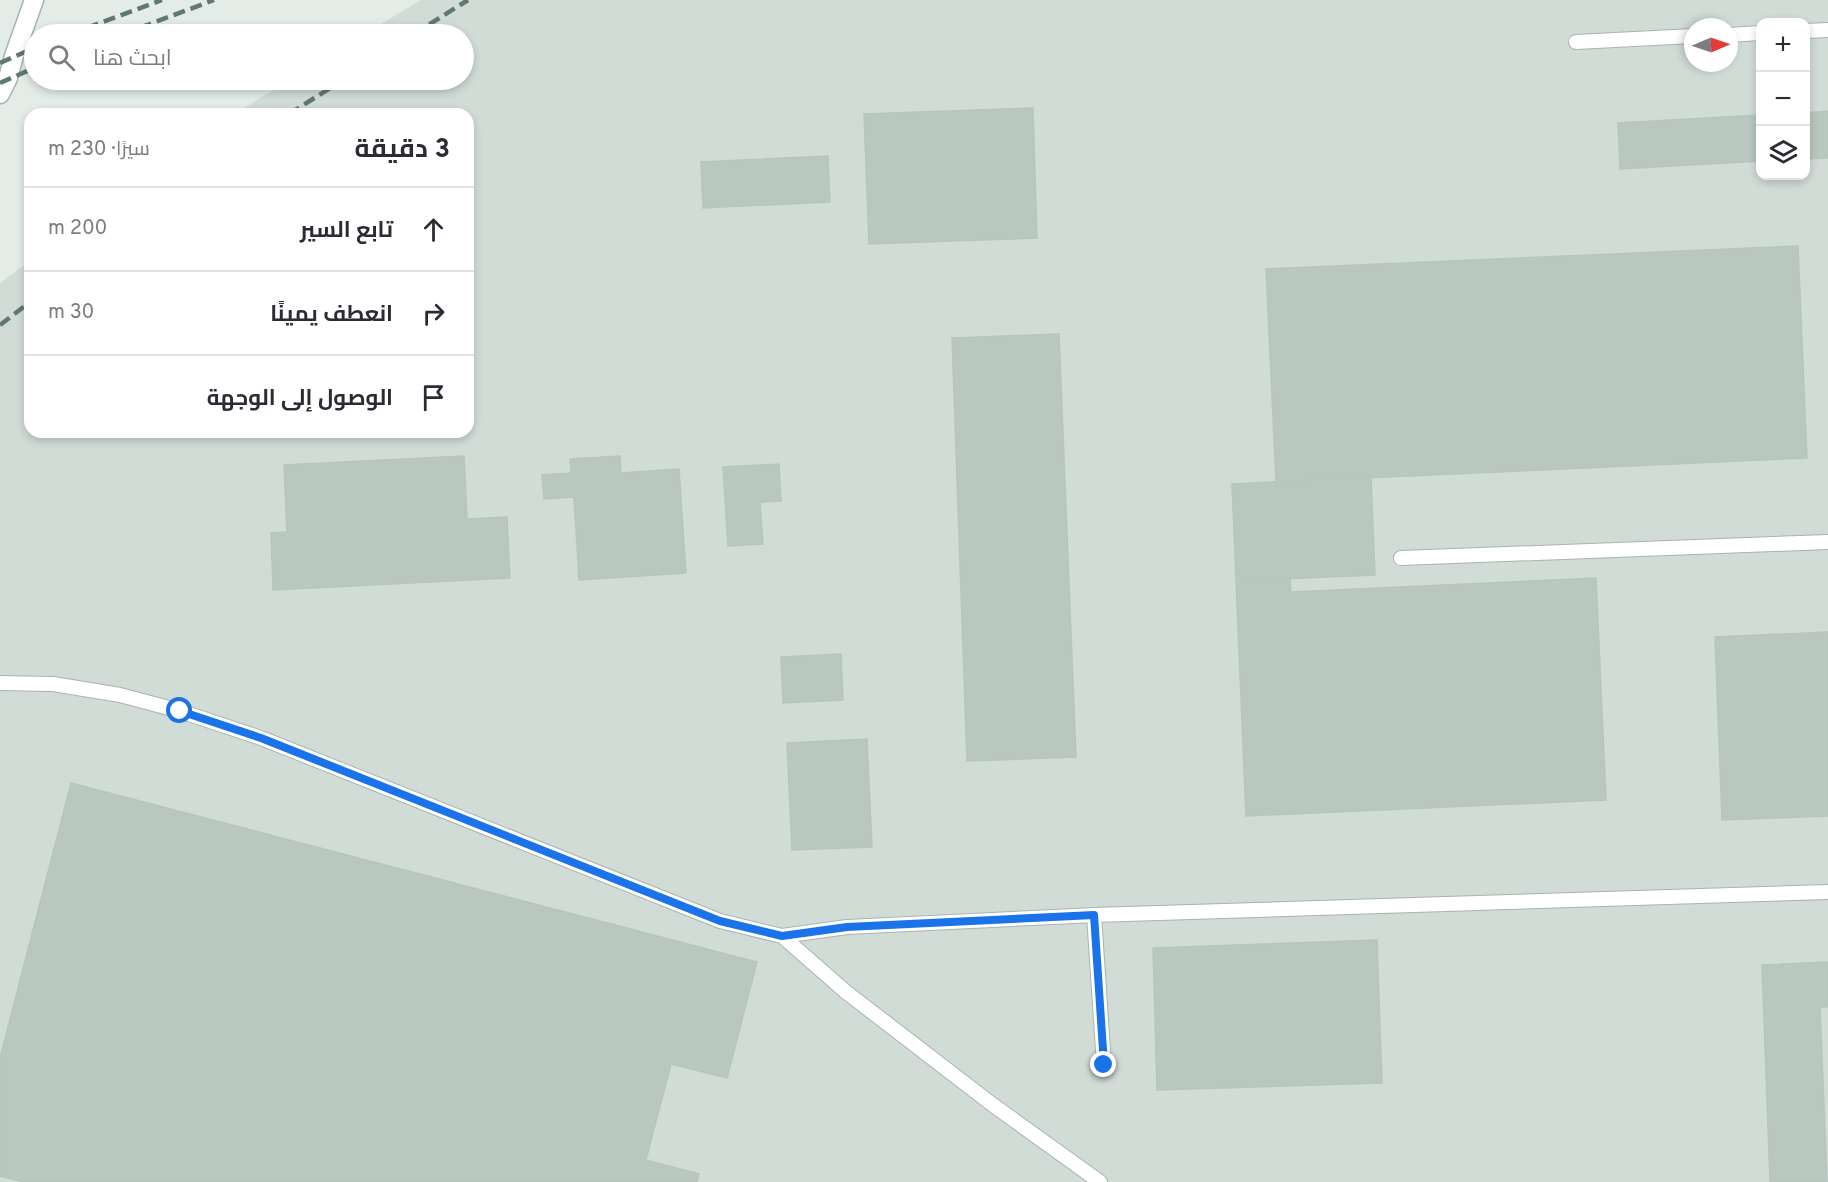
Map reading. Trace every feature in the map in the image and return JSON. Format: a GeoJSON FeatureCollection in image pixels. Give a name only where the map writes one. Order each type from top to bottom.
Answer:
{"type":"FeatureCollection","features":[{"type":"Feature","properties":{"kind":"main road"},"geometry":{"type":"LineString","coordinates":[[25,24],[34,0]]}},
{"type":"Feature","properties":{"kind":"main road"},"geometry":{"type":"LineString","coordinates":[[0,94],[8,78],[24,28]]}},
{"type":"Feature","properties":{"kind":"lane"},"geometry":{"type":"LineString","coordinates":[[1810,31],[1828,30]]}},
{"type":"Feature","properties":{"kind":"lane"},"geometry":{"type":"LineString","coordinates":[[1738,34],[1756,33]]}},
{"type":"Feature","properties":{"kind":"lane"},"geometry":{"type":"LineString","coordinates":[[1576,42],[1684,36]]}},
{"type":"Feature","properties":{"kind":"lane"},"geometry":{"type":"LineString","coordinates":[[1401,558],[1828,542]]}},
{"type":"Feature","properties":{"kind":"lane"},"geometry":{"type":"LineString","coordinates":[[0,683],[53,684],[120,695],[180,711],[261,738],[720,921],[782,936],[847,927],[1094,915],[1828,892]]}},
{"type":"Feature","properties":{"kind":"lane"},"geometry":{"type":"LineString","coordinates":[[1094,915],[1104,1065]]}},
{"type":"Feature","properties":{"kind":"lane"},"geometry":{"type":"LineString","coordinates":[[782,936],[846,992],[993,1105],[1100,1182]]}},
{"type":"Feature","properties":{"kind":"shaded area"},"geometry":{"type":"Polygon","coordinates":[[[421,0],[1828,0],[1828,1182],[0,1182],[0,283],[24,265],[24,438],[474,438],[474,108],[244,108],[274,90],[474,90],[474,24],[381,24],[421,0]]]}},
{"type":"Feature","properties":{"kind":"building"},"geometry":{"type":"Polygon","coordinates":[[[1033,108],[1037,238],[869,244],[864,114],[1033,108]]]}},
{"type":"Feature","properties":{"kind":"building"},"geometry":{"type":"Polygon","coordinates":[[[1828,111],[1828,158],[1810,159],[1810,113],[1828,111]]]}},
{"type":"Feature","properties":{"kind":"building"},"geometry":{"type":"Polygon","coordinates":[[[1756,115],[1756,161],[1620,169],[1618,123],[1756,115]]]}},
{"type":"Feature","properties":{"kind":"building"},"geometry":{"type":"Polygon","coordinates":[[[828,156],[830,202],[703,208],[701,162],[828,156]]]}},
{"type":"Feature","properties":{"kind":"building"},"geometry":{"type":"Polygon","coordinates":[[[1798,246],[1807,458],[1276,482],[1266,269],[1798,246]]]}},
{"type":"Feature","properties":{"kind":"building"},"geometry":{"type":"Polygon","coordinates":[[[1059,334],[1076,757],[967,761],[952,338],[1059,334]]]}},
{"type":"Feature","properties":{"kind":"building"},"geometry":{"type":"Polygon","coordinates":[[[464,456],[467,519],[507,517],[510,578],[273,590],[271,533],[287,532],[284,465],[464,456]]]}},
{"type":"Feature","properties":{"kind":"building"},"geometry":{"type":"Polygon","coordinates":[[[620,456],[621,473],[679,469],[686,573],[579,580],[574,497],[544,499],[542,475],[571,473],[570,459],[620,456]]]}},
{"type":"Feature","properties":{"kind":"building"},"geometry":{"type":"Polygon","coordinates":[[[779,464],[781,501],[760,502],[763,544],[728,546],[723,467],[779,464]]]}},
{"type":"Feature","properties":{"kind":"building"},"geometry":{"type":"Polygon","coordinates":[[[1371,477],[1375,575],[1236,581],[1232,484],[1371,477]]]}},
{"type":"Feature","properties":{"kind":"building"},"geometry":{"type":"Polygon","coordinates":[[[1290,578],[1291,592],[1596,578],[1606,800],[1246,816],[1236,581],[1290,578]]]}},
{"type":"Feature","properties":{"kind":"building"},"geometry":{"type":"Polygon","coordinates":[[[1828,632],[1828,816],[1722,820],[1715,637],[1828,632]]]}},
{"type":"Feature","properties":{"kind":"building"},"geometry":{"type":"Polygon","coordinates":[[[841,654],[843,700],[783,703],[781,657],[841,654]]]}},
{"type":"Feature","properties":{"kind":"building"},"geometry":{"type":"Polygon","coordinates":[[[867,739],[872,847],[792,850],[787,743],[867,739]]]}},
{"type":"Feature","properties":{"kind":"building"},"geometry":{"type":"Polygon","coordinates":[[[71,783],[757,962],[727,1078],[671,1064],[646,1160],[699,1174],[697,1182],[24,1182],[0,1176],[0,1058],[71,783]]]}},
{"type":"Feature","properties":{"kind":"building"},"geometry":{"type":"Polygon","coordinates":[[[1377,940],[1382,1083],[1157,1090],[1153,948],[1377,940]]]}},
{"type":"Feature","properties":{"kind":"building"},"geometry":{"type":"Polygon","coordinates":[[[1828,962],[1828,1007],[1820,1007],[1827,1182],[1770,1182],[1762,965],[1828,962]]]}},
{"type":"Feature","properties":{"kind":"railway"},"geometry":{"type":"LineString","coordinates":[[97,24],[162,0]]}},
{"type":"Feature","properties":{"kind":"railway"},"geometry":{"type":"LineString","coordinates":[[150,24],[214,0]]}},
{"type":"Feature","properties":{"kind":"railway"},"geometry":{"type":"LineString","coordinates":[[430,24],[468,0]]}},
{"type":"Feature","properties":{"kind":"railway"},"geometry":{"type":"LineString","coordinates":[[0,63],[24,52]]}},
{"type":"Feature","properties":{"kind":"railway"},"geometry":{"type":"LineString","coordinates":[[0,83],[24,72]]}},
{"type":"Feature","properties":{"kind":"railway"},"geometry":{"type":"LineString","coordinates":[[299,108],[327,90]]}},
{"type":"Feature","properties":{"kind":"railway"},"geometry":{"type":"LineString","coordinates":[[0,325],[24,307]]}},
{"type":"Feature","properties":{"kind":"route"},"geometry":{"type":"LineString","coordinates":[[180,711],[261,738],[720,921],[782,936],[847,927],[1094,915],[1104,1065]]}}]}
